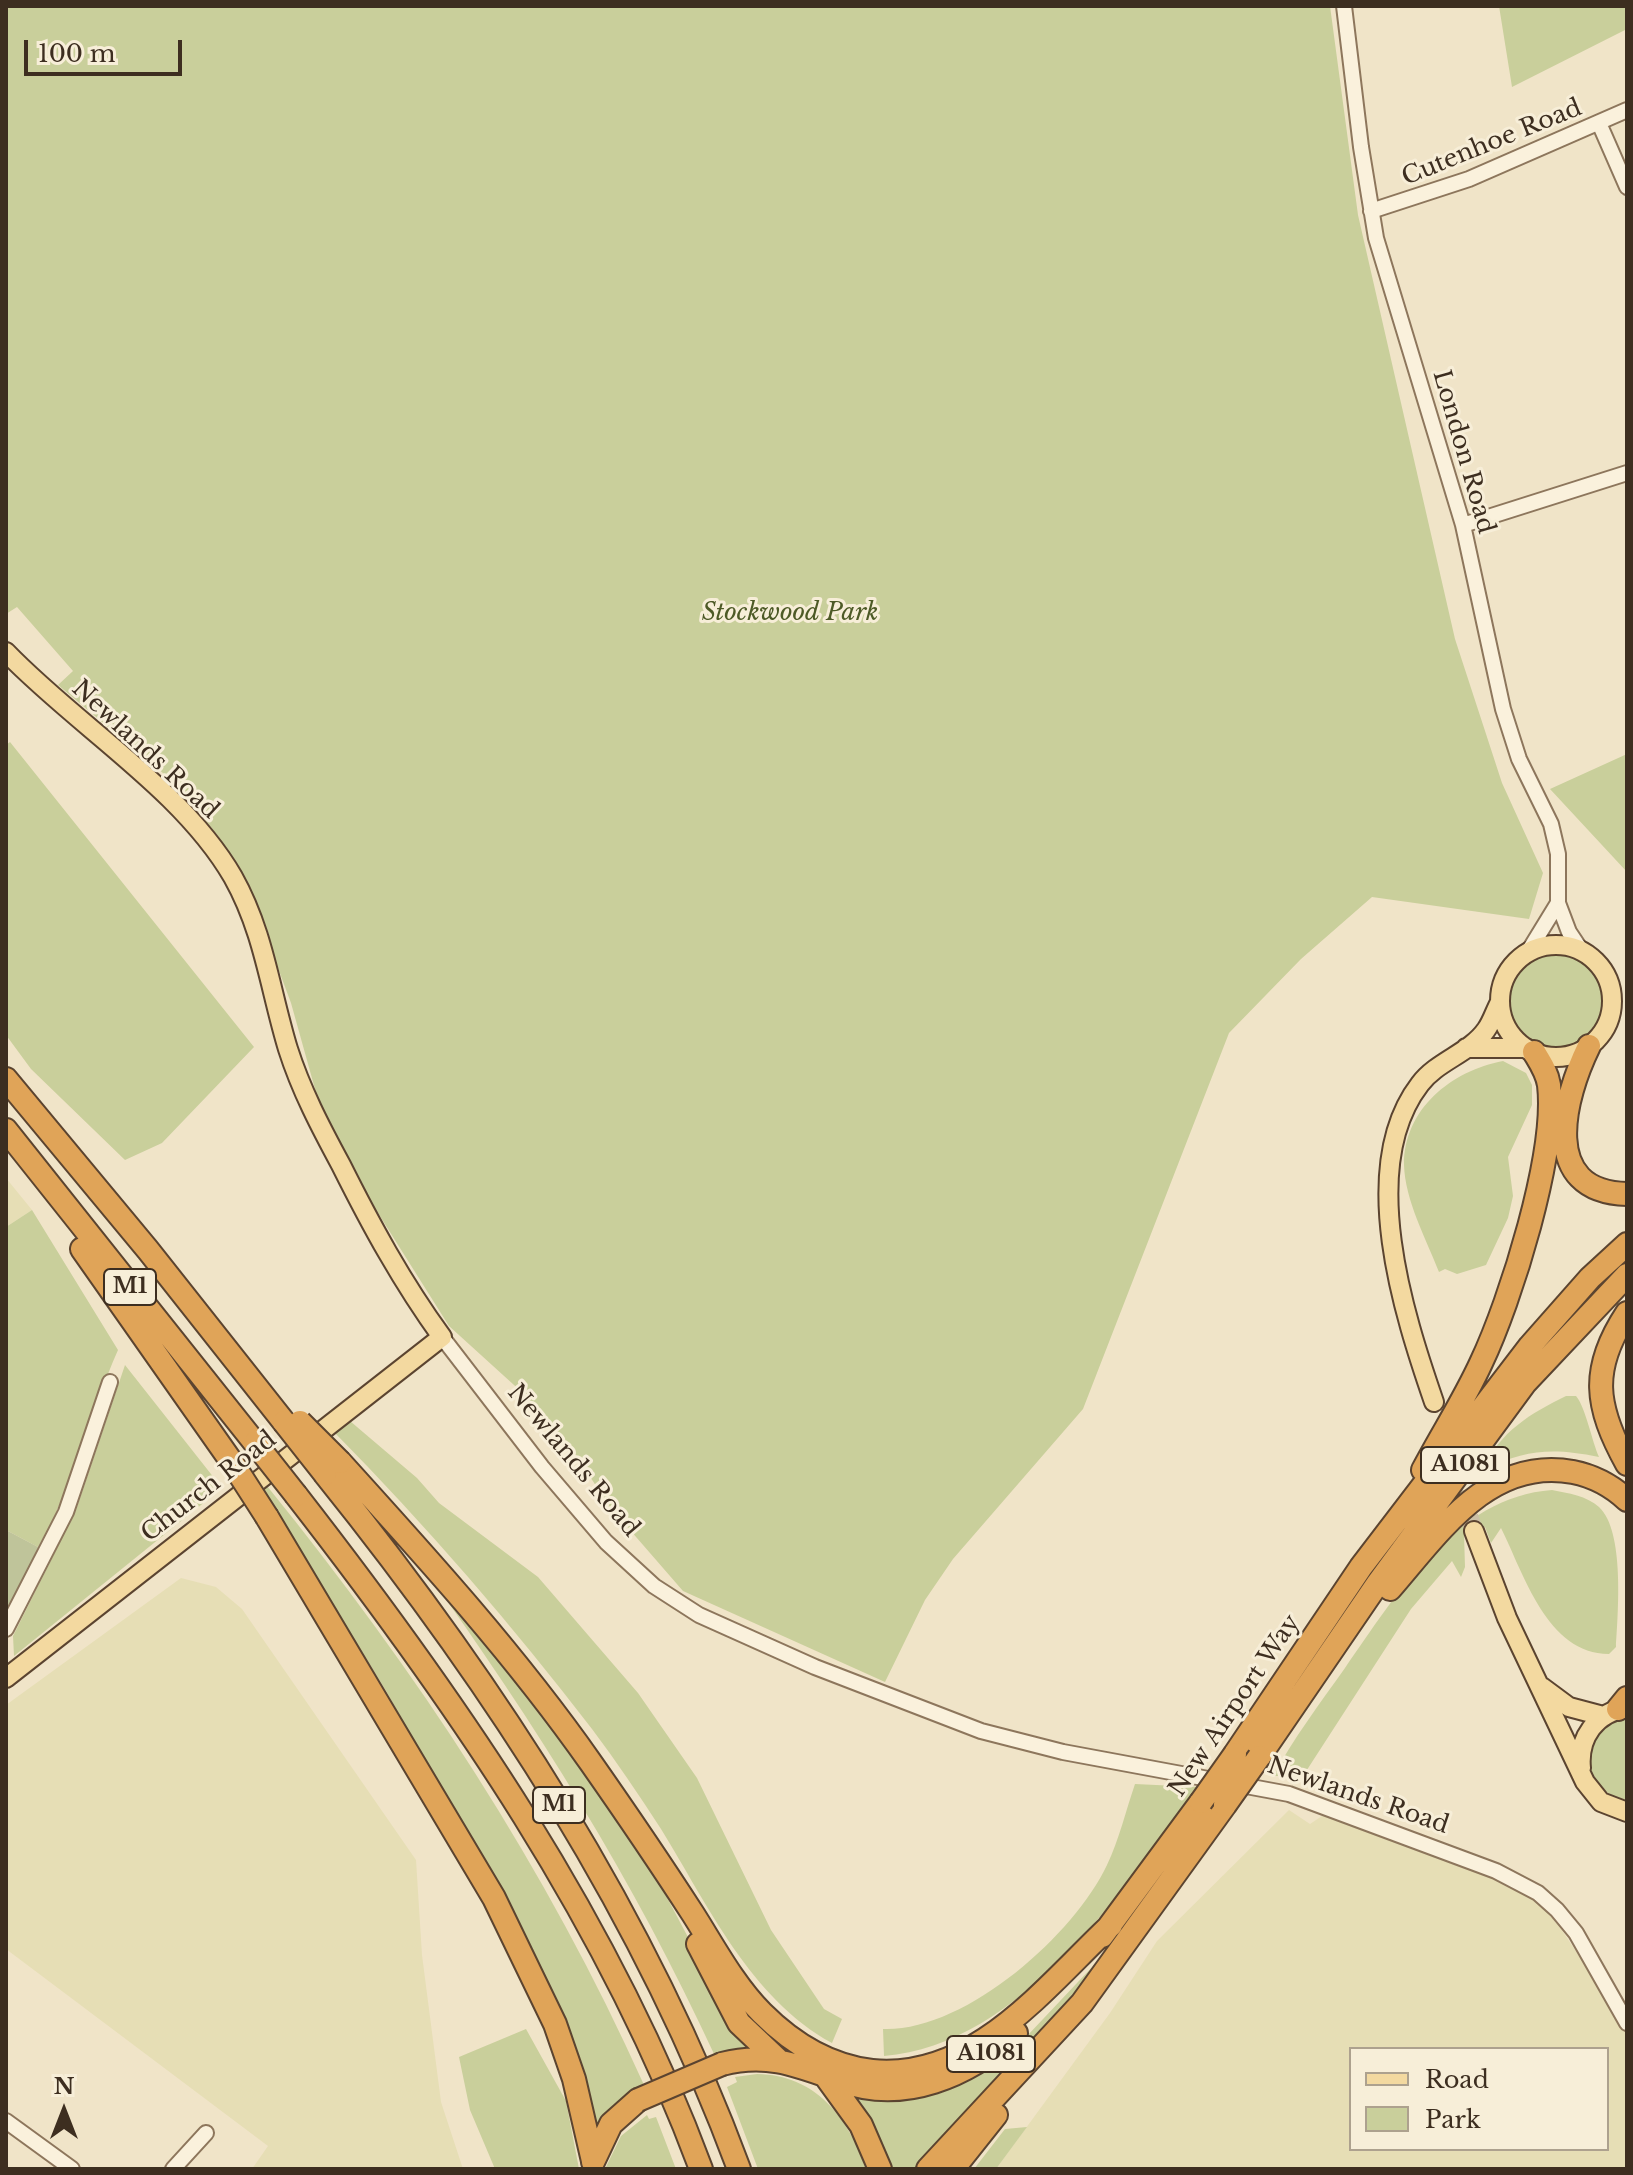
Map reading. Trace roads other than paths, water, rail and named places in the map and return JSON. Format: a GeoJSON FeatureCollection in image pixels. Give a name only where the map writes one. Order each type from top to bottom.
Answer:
{"type":"FeatureCollection","features":[{"type":"Feature","properties":{"kind":"highway"},"geometry":{"type":"LineString","coordinates":[[1589,1046],[1568,1094],[1565,1143],[1574,1168],[1586,1182],[1600,1190],[1627,1194]]}},
{"type":"Feature","properties":{"kind":"highway","name":"A1081"},"geometry":{"type":"LineString","coordinates":[[1395,1524],[1482,1362],[1535,1205],[1549,1090],[1543,1066],[1530,1050]]}},
{"type":"Feature","properties":{"kind":"highway","name":"M1"},"geometry":{"type":"LineString","coordinates":[[6,1079],[148,1250],[209,1313],[288,1419],[332,1468],[514,1731],[622,1913],[688,2044],[739,2169]]}},
{"type":"Feature","properties":{"kind":"highway","name":"M1"},"geometry":{"type":"LineString","coordinates":[[6,1130],[391,1617],[485,1752],[545,1849],[629,2008],[701,2169]]}},
{"type":"Feature","properties":{"kind":"highway"},"geometry":{"type":"LineString","coordinates":[[6,1148],[87,1256],[231,1461],[494,1898],[555,2024],[574,2079],[592,2165]]}},
{"type":"Feature","properties":{"kind":"highway","name":"New Airport Way"},"geometry":{"type":"LineString","coordinates":[[777,2059],[857,2086],[891,2090],[935,2083],[974,2065],[1040,2012],[1111,1925],[1235,1754],[1316,1633],[1530,1346],[1590,1278],[1627,1244]]}},
{"type":"Feature","properties":{"kind":"highway","name":"New Airport Way"},"geometry":{"type":"LineString","coordinates":[[928,2169],[1056,2034],[1125,1948],[1378,1583],[1525,1383],[1627,1275]]}},
{"type":"Feature","properties":{"kind":"highway"},"geometry":{"type":"LineString","coordinates":[[1627,1313],[1613,1334],[1600,1376],[1605,1419],[1627,1464]]}},
{"type":"Feature","properties":{"kind":"highway"},"geometry":{"type":"LineString","coordinates":[[332,1468],[434,1565],[535,1687],[760,2011],[820,2056],[872,2071],[894,2071],[934,2064],[981,2041],[1025,2009],[1111,1925]]}},
{"type":"Feature","properties":{"kind":"highway","name":"A1081"},"geometry":{"type":"LineString","coordinates":[[1321,1668],[1459,1510],[1483,1490],[1514,1475],[1540,1469],[1562,1470],[1605,1483],[1627,1500]]}},
{"type":"Feature","properties":{"kind":"highway"},"geometry":{"type":"LineString","coordinates":[[656,1861],[732,2012],[747,2032],[777,2059]]}},
{"type":"Feature","properties":{"kind":"highway"},"geometry":{"type":"LineString","coordinates":[[953,2169],[1026,2078],[1056,2034]]}},
{"type":"Feature","properties":{"kind":"highway"},"geometry":{"type":"LineString","coordinates":[[592,2165],[611,2124],[638,2100],[722,2064],[777,2059]]}},
{"type":"Feature","properties":{"kind":"highway"},"geometry":{"type":"LineString","coordinates":[[824,2074],[861,2125],[880,2169]]}},
{"type":"Feature","properties":{"kind":"main road","name":"Newlands Road"},"geometry":{"type":"LineString","coordinates":[[6,652],[54,699],[180,809],[231,875],[254,919],[288,1050],[307,1099],[386,1255],[442,1337]]}},
{"type":"Feature","properties":{"kind":"main road"},"geometry":{"type":"LineString","coordinates":[[1434,1402],[1397,1282],[1390,1180],[1402,1117],[1421,1082],[1486,1031],[1500,1002],[1507,973],[1528,952],[1545,945],[1564,945],[1581,950],[1605,973],[1611,996],[1609,1020],[1589,1046],[1562,1056],[1530,1050],[1466,1048]]}},
{"type":"Feature","properties":{"kind":"main road"},"geometry":{"type":"LineString","coordinates":[[1500,1002],[1508,1028],[1530,1050]]}},
{"type":"Feature","properties":{"kind":"main road","name":"Church Road"},"geometry":{"type":"LineString","coordinates":[[10,1668],[442,1337]]}},
{"type":"Feature","properties":{"kind":"main road"},"geometry":{"type":"LineString","coordinates":[[1474,1531],[1507,1618],[1592,1793],[1601,1802],[1627,1812]]}},
{"type":"Feature","properties":{"kind":"main road"},"geometry":{"type":"LineString","coordinates":[[1541,1686],[1569,1707],[1619,1708]]}},
{"type":"Feature","properties":{"kind":"main road"},"geometry":{"type":"LineString","coordinates":[[1581,1770],[1582,1745],[1594,1724],[1619,1708]]}},
{"type":"Feature","properties":{"kind":"street","name":"London Road"},"geometry":{"type":"LineString","coordinates":[[1344,6],[1371,211],[1390,290],[1463,525],[1503,709],[1515,749],[1555,839],[1558,903],[1569,932],[1581,950]]}},
{"type":"Feature","properties":{"kind":"street","name":"Cutenhoe Road"},"geometry":{"type":"LineString","coordinates":[[1371,211],[1469,179],[1627,110]]}},
{"type":"Feature","properties":{"kind":"street"},"geometry":{"type":"LineString","coordinates":[[1599,123],[1627,187]]}},
{"type":"Feature","properties":{"kind":"street"},"geometry":{"type":"LineString","coordinates":[[1463,525],[1627,473]]}},
{"type":"Feature","properties":{"kind":"street"},"geometry":{"type":"LineString","coordinates":[[1528,952],[1558,903]]}},
{"type":"Feature","properties":{"kind":"street","name":"Newlands Road"},"geometry":{"type":"LineString","coordinates":[[442,1337],[542,1467],[606,1542],[654,1586],[699,1615],[815,1667],[981,1731],[1063,1752],[1289,1794],[1496,1871],[1538,1893],[1557,1910],[1576,1933],[1627,2023]]}},
{"type":"Feature","properties":{"kind":"street"},"geometry":{"type":"LineString","coordinates":[[6,1629],[66,1512],[110,1382]]}},
{"type":"Feature","properties":{"kind":"street"},"geometry":{"type":"LineString","coordinates":[[6,2121],[72,2169]]}},
{"type":"Feature","properties":{"kind":"street"},"geometry":{"type":"LineString","coordinates":[[173,2169],[206,2133]]}},
{"type":"Feature","properties":{"kind":"tunnel"},"geometry":{"type":"LineString","coordinates":[[1453,1465],[1474,1531]]}},
{"type":"Feature","properties":{"kind":"park label","name":"Stockwood Park"},"geometry":{"type":"Point","coordinates":[790,613]}}]}
